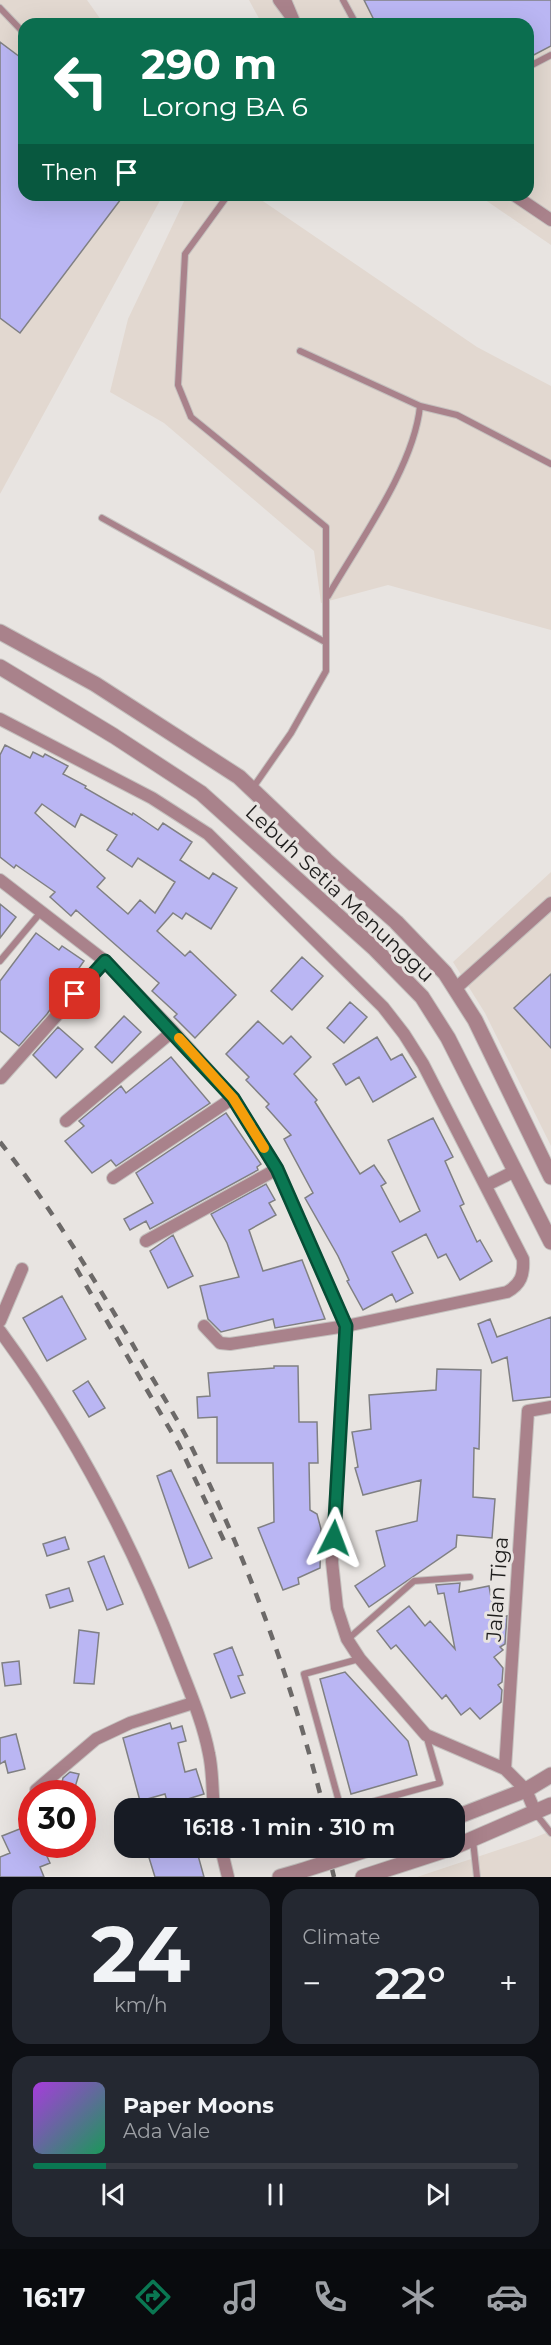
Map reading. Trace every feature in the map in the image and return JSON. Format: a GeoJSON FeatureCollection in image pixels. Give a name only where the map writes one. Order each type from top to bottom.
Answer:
{"type":"FeatureCollection","features":[{"type":"Feature","properties":{"kind":"street"},"geometry":{"type":"LineString","coordinates":[[279,0],[292,18]]}},
{"type":"Feature","properties":{"kind":"street"},"geometry":{"type":"LineString","coordinates":[[285,0],[293,18]]}},
{"type":"Feature","properties":{"kind":"street"},"geometry":{"type":"LineString","coordinates":[[523,201],[551,220]]}},
{"type":"Feature","properties":{"kind":"street","name":"Lebuh Setia Menunggu"},"geometry":{"type":"LineString","coordinates":[[0,632],[94,684],[173,732],[239,777],[326,860],[396,922],[445,973],[475,1020],[551,1177]]}},
{"type":"Feature","properties":{"kind":"street","name":"Lebuh Setia Menunggu"},"geometry":{"type":"LineString","coordinates":[[0,667],[114,736],[201,793],[375,949],[422,997],[448,1038],[551,1242]]}},
{"type":"Feature","properties":{"kind":"street"},"geometry":{"type":"LineString","coordinates":[[0,719],[152,798],[208,834],[383,1006],[404,1034],[487,1185],[523,1259],[524,1273],[518,1286],[507,1292],[346,1326],[230,1344],[220,1342],[204,1326]]}},
{"type":"Feature","properties":{"kind":"street"},"geometry":{"type":"LineString","coordinates":[[0,880],[105,961],[173,1031],[233,1098],[277,1169],[346,1326],[333,1562],[337,1608],[347,1639],[360,1659],[426,1735],[505,1769],[526,1790],[536,1814]]}},
{"type":"Feature","properties":{"kind":"street"},"geometry":{"type":"LineString","coordinates":[[455,989],[551,903]]}},
{"type":"Feature","properties":{"kind":"street"},"geometry":{"type":"LineString","coordinates":[[1,1078],[105,961]]}},
{"type":"Feature","properties":{"kind":"street"},"geometry":{"type":"LineString","coordinates":[[66,1121],[173,1031]]}},
{"type":"Feature","properties":{"kind":"street"},"geometry":{"type":"LineString","coordinates":[[113,1178],[233,1098]]}},
{"type":"Feature","properties":{"kind":"street"},"geometry":{"type":"LineString","coordinates":[[146,1241],[277,1169]]}},
{"type":"Feature","properties":{"kind":"street"},"geometry":{"type":"LineString","coordinates":[[487,1185],[515,1171]]}},
{"type":"Feature","properties":{"kind":"street"},"geometry":{"type":"LineString","coordinates":[[0,1321],[22,1269]]}},
{"type":"Feature","properties":{"kind":"street"},"geometry":{"type":"LineString","coordinates":[[0,1331],[45,1396],[126,1540],[161,1618],[193,1703],[209,1755],[213,1798]]}},
{"type":"Feature","properties":{"kind":"street","name":"Jalan Tiga"},"geometry":{"type":"LineString","coordinates":[[505,1769],[528,1411],[551,1407]]}},
{"type":"Feature","properties":{"kind":"street"},"geometry":{"type":"LineString","coordinates":[[48,1780],[96,1739],[130,1723],[193,1703]]}},
{"type":"Feature","properties":{"kind":"street"},"geometry":{"type":"LineString","coordinates":[[465,1814],[526,1790],[551,1775]]}},
{"type":"Feature","properties":{"kind":"street"},"geometry":{"type":"LineString","coordinates":[[465,1843],[536,1814],[551,1805]]}},
{"type":"Feature","properties":{"kind":"street"},"geometry":{"type":"LineString","coordinates":[[223,1858],[228,1877]]}},
{"type":"Feature","properties":{"kind":"street"},"geometry":{"type":"LineString","coordinates":[[280,1877],[341,1858]]}},
{"type":"Feature","properties":{"kind":"street"},"geometry":{"type":"LineString","coordinates":[[363,1877],[421,1858]]}},
{"type":"Feature","properties":{"kind":"lane"},"geometry":{"type":"LineString","coordinates":[[344,0],[353,18]]}},
{"type":"Feature","properties":{"kind":"lane"},"geometry":{"type":"LineString","coordinates":[[0,8],[18,27]]}},
{"type":"Feature","properties":{"kind":"lane"},"geometry":{"type":"LineString","coordinates":[[534,64],[551,55]]}},
{"type":"Feature","properties":{"kind":"lane"},"geometry":{"type":"LineString","coordinates":[[224,201],[185,254],[178,385],[191,417],[326,527],[326,671],[291,733],[252,789]]}},
{"type":"Feature","properties":{"kind":"lane"},"geometry":{"type":"LineString","coordinates":[[300,351],[420,406],[457,415],[551,464]]}},
{"type":"Feature","properties":{"kind":"lane"},"geometry":{"type":"LineString","coordinates":[[327,596],[408,456],[418,426],[420,406]]}},
{"type":"Feature","properties":{"kind":"lane"},"geometry":{"type":"LineString","coordinates":[[102,518],[325,642]]}},
{"type":"Feature","properties":{"kind":"lane"},"geometry":{"type":"LineString","coordinates":[[0,961],[42,911]]}},
{"type":"Feature","properties":{"kind":"lane"},"geometry":{"type":"LineString","coordinates":[[347,1639],[414,1581],[470,1577]]}},
{"type":"Feature","properties":{"kind":"lane"},"geometry":{"type":"LineString","coordinates":[[338,1798],[304,1674],[360,1659]]}},
{"type":"Feature","properties":{"kind":"lane"},"geometry":{"type":"LineString","coordinates":[[386,1798],[440,1783],[426,1735]]}},
{"type":"Feature","properties":{"kind":"lane"},"geometry":{"type":"LineString","coordinates":[[536,1814],[551,1833]]}},
{"type":"Feature","properties":{"kind":"lane"},"geometry":{"type":"LineString","coordinates":[[473,1841],[477,1877]]}},
{"type":"Feature","properties":{"kind":"shaded area"},"geometry":{"type":"Polygon","coordinates":[[[0,0],[87,0],[100,18],[18,18],[18,201],[160,201],[0,494],[0,0]]]}},
{"type":"Feature","properties":{"kind":"shaded area"},"geometry":{"type":"Polygon","coordinates":[[[249,0],[551,0],[551,245],[487,201],[534,201],[534,18],[259,18],[249,0]]]}},
{"type":"Feature","properties":{"kind":"shaded area"},"geometry":{"type":"Polygon","coordinates":[[[184,201],[263,201],[477,347],[551,386],[551,630],[388,585],[321,603],[314,551],[164,423],[110,392],[128,319],[184,201]]]}},
{"type":"Feature","properties":{"kind":"shaded area"},"geometry":{"type":"Polygon","coordinates":[[[551,872],[551,1146],[485,1013],[453,962],[551,872]]]}},
{"type":"Feature","properties":{"kind":"shaded area"},"geometry":{"type":"Polygon","coordinates":[[[551,1831],[551,1877],[417,1877],[531,1839],[551,1831]]]}},
{"type":"Feature","properties":{"kind":"building"},"geometry":{"type":"Polygon","coordinates":[[[364,0],[551,0],[551,46],[534,55],[534,18],[373,18],[364,0]]]}},
{"type":"Feature","properties":{"kind":"building"},"geometry":{"type":"Polygon","coordinates":[[[0,42],[18,56],[18,201],[119,201],[20,333],[0,318],[0,42]]]}},
{"type":"Feature","properties":{"kind":"building"},"geometry":{"type":"Polygon","coordinates":[[[5,745],[30,758],[33,752],[43,757],[45,754],[68,766],[63,774],[86,786],[85,788],[132,815],[133,813],[158,830],[163,823],[192,842],[180,860],[209,879],[213,873],[237,888],[211,929],[186,913],[182,919],[173,913],[157,931],[185,956],[190,951],[236,995],[195,1038],[174,1017],[177,1014],[152,991],[159,983],[76,910],[71,916],[50,897],[55,892],[16,865],[14,868],[0,857],[0,755],[5,745]],[[42,804],[35,813],[105,878],[97,887],[128,914],[140,900],[155,913],[175,882],[138,858],[132,867],[107,850],[117,835],[81,814],[75,827],[42,804]]]}},
{"type":"Feature","properties":{"kind":"building"},"geometry":{"type":"Polygon","coordinates":[[[0,904],[16,917],[0,938],[0,904]]]}},
{"type":"Feature","properties":{"kind":"building"},"geometry":{"type":"Polygon","coordinates":[[[36,933],[59,950],[62,946],[84,961],[47,1014],[19,1046],[0,1031],[0,981],[36,933]]]}},
{"type":"Feature","properties":{"kind":"building"},"geometry":{"type":"Polygon","coordinates":[[[302,957],[323,976],[292,1010],[271,991],[302,957]]]}},
{"type":"Feature","properties":{"kind":"building"},"geometry":{"type":"Polygon","coordinates":[[[551,974],[551,1048],[514,1008],[551,974]]]}},
{"type":"Feature","properties":{"kind":"building"},"geometry":{"type":"Polygon","coordinates":[[[350,1002],[367,1017],[344,1043],[327,1028],[350,1002]]]}},
{"type":"Feature","properties":{"kind":"building"},"geometry":{"type":"Polygon","coordinates":[[[124,1016],[141,1032],[112,1063],[95,1047],[124,1016]]]}},
{"type":"Feature","properties":{"kind":"building"},"geometry":{"type":"Polygon","coordinates":[[[258,1021],[283,1044],[291,1036],[311,1057],[294,1074],[317,1100],[315,1102],[360,1174],[374,1165],[386,1183],[381,1186],[400,1222],[420,1211],[388,1140],[433,1118],[453,1157],[445,1161],[464,1204],[460,1206],[477,1242],[480,1240],[492,1261],[460,1280],[446,1254],[438,1258],[426,1234],[392,1252],[413,1293],[396,1302],[392,1294],[363,1310],[347,1281],[349,1280],[338,1256],[305,1198],[313,1193],[284,1139],[291,1135],[266,1107],[269,1104],[246,1080],[249,1077],[226,1054],[258,1021]]]}},
{"type":"Feature","properties":{"kind":"building"},"geometry":{"type":"Polygon","coordinates":[[[58,1027],[83,1049],[56,1078],[33,1055],[58,1027]]]}},
{"type":"Feature","properties":{"kind":"building"},"geometry":{"type":"Polygon","coordinates":[[[377,1037],[391,1060],[402,1054],[416,1077],[373,1102],[359,1077],[346,1085],[333,1064],[377,1037]]]}},
{"type":"Feature","properties":{"kind":"building"},"geometry":{"type":"Polygon","coordinates":[[[171,1057],[210,1103],[116,1166],[111,1160],[92,1173],[65,1141],[84,1126],[79,1121],[121,1086],[126,1093],[171,1057]]]}},
{"type":"Feature","properties":{"kind":"building"},"geometry":{"type":"Polygon","coordinates":[[[226,1113],[261,1164],[257,1167],[258,1170],[150,1229],[146,1221],[130,1230],[124,1219],[153,1203],[136,1173],[226,1113]]]}},
{"type":"Feature","properties":{"kind":"building"},"geometry":{"type":"Polygon","coordinates":[[[266,1184],[275,1200],[269,1203],[276,1215],[249,1230],[263,1271],[302,1260],[325,1319],[275,1328],[273,1319],[221,1332],[208,1319],[200,1286],[239,1277],[227,1243],[211,1214],[266,1184]]]}},
{"type":"Feature","properties":{"kind":"building"},"geometry":{"type":"Polygon","coordinates":[[[173,1235],[193,1276],[168,1288],[150,1251],[173,1235]]]}},
{"type":"Feature","properties":{"kind":"building"},"geometry":{"type":"Polygon","coordinates":[[[62,1296],[86,1339],[47,1361],[23,1318],[62,1296]]]}},
{"type":"Feature","properties":{"kind":"building"},"geometry":{"type":"Polygon","coordinates":[[[551,1317],[551,1397],[513,1401],[507,1357],[492,1363],[478,1324],[490,1319],[497,1337],[551,1317]]]}},
{"type":"Feature","properties":{"kind":"building"},"geometry":{"type":"Polygon","coordinates":[[[274,1366],[298,1366],[299,1422],[317,1422],[318,1463],[309,1463],[310,1510],[317,1514],[321,1529],[320,1568],[298,1578],[299,1584],[283,1590],[258,1528],[274,1522],[273,1463],[217,1463],[217,1417],[198,1418],[197,1397],[210,1396],[208,1373],[274,1368],[274,1366]]]}},
{"type":"Feature","properties":{"kind":"building"},"geometry":{"type":"Polygon","coordinates":[[[437,1369],[481,1370],[479,1449],[474,1448],[473,1497],[495,1499],[492,1538],[457,1535],[456,1547],[369,1607],[355,1586],[385,1566],[376,1531],[417,1521],[421,1480],[363,1495],[355,1468],[358,1467],[352,1432],[371,1429],[369,1395],[436,1390],[437,1369]]]}},
{"type":"Feature","properties":{"kind":"building"},"geometry":{"type":"Polygon","coordinates":[[[88,1381],[105,1408],[89,1417],[73,1391],[88,1381]]]}},
{"type":"Feature","properties":{"kind":"building"},"geometry":{"type":"Polygon","coordinates":[[[171,1470],[212,1558],[189,1568],[157,1476],[171,1470]]]}},
{"type":"Feature","properties":{"kind":"building"},"geometry":{"type":"Polygon","coordinates":[[[65,1537],[69,1549],[47,1556],[43,1544],[65,1537]]]}},
{"type":"Feature","properties":{"kind":"building"},"geometry":{"type":"Polygon","coordinates":[[[104,1556],[123,1604],[107,1610],[88,1562],[104,1556]]]}},
{"type":"Feature","properties":{"kind":"building"},"geometry":{"type":"Polygon","coordinates":[[[460,1583],[459,1592],[489,1586],[493,1608],[501,1617],[507,1616],[505,1644],[500,1647],[503,1650],[494,1657],[503,1668],[502,1682],[498,1685],[502,1690],[501,1702],[480,1719],[470,1708],[461,1715],[446,1695],[442,1699],[396,1645],[391,1649],[377,1631],[409,1606],[425,1626],[430,1621],[455,1649],[444,1593],[438,1594],[436,1585],[460,1583]]]}},
{"type":"Feature","properties":{"kind":"building"},"geometry":{"type":"Polygon","coordinates":[[[69,1588],[73,1601],[50,1608],[46,1595],[69,1588]]]}},
{"type":"Feature","properties":{"kind":"building"},"geometry":{"type":"Polygon","coordinates":[[[79,1630],[99,1633],[94,1684],[74,1683],[79,1630]]]}},
{"type":"Feature","properties":{"kind":"building"},"geometry":{"type":"Polygon","coordinates":[[[232,1647],[243,1675],[238,1676],[245,1693],[231,1698],[214,1654],[232,1647]]]}},
{"type":"Feature","properties":{"kind":"building"},"geometry":{"type":"Polygon","coordinates":[[[19,1661],[21,1684],[5,1686],[2,1663],[19,1661]]]}},
{"type":"Feature","properties":{"kind":"building"},"geometry":{"type":"Polygon","coordinates":[[[345,1672],[408,1741],[417,1775],[351,1794],[320,1679],[345,1672]]]}},
{"type":"Feature","properties":{"kind":"building"},"geometry":{"type":"Polygon","coordinates":[[[170,1723],[172,1729],[182,1726],[186,1741],[178,1743],[185,1772],[196,1769],[204,1794],[191,1798],[166,1798],[165,1794],[139,1798],[123,1738],[170,1723]]]}},
{"type":"Feature","properties":{"kind":"building"},"geometry":{"type":"Polygon","coordinates":[[[16,1734],[25,1769],[8,1773],[5,1761],[0,1764],[0,1738],[16,1734]]]}},
{"type":"Feature","properties":{"kind":"building"},"geometry":{"type":"Polygon","coordinates":[[[70,1772],[79,1774],[77,1780],[62,1780],[70,1772]]]}},
{"type":"Feature","properties":{"kind":"building"},"geometry":{"type":"Polygon","coordinates":[[[18,1830],[18,1858],[48,1858],[50,1863],[40,1867],[44,1877],[0,1877],[0,1857],[10,1853],[2,1836],[18,1830]]]}},
{"type":"Feature","properties":{"kind":"building"},"geometry":{"type":"Polygon","coordinates":[[[149,1858],[199,1858],[204,1877],[155,1877],[149,1858]]]}},
{"type":"Feature","properties":{"kind":"railway"},"geometry":{"type":"LineString","coordinates":[[0,1142],[35,1189],[83,1263],[188,1440],[249,1575],[298,1714],[321,1798]]}},
{"type":"Feature","properties":{"kind":"railway"},"geometry":{"type":"LineString","coordinates":[[76,1268],[179,1445],[227,1547]]}},
{"type":"Feature","properties":{"kind":"railway"},"geometry":{"type":"LineString","coordinates":[[329,1858],[334,1877]]}},
{"type":"Feature","properties":{"kind":"slow traffic"},"geometry":{"type":"LineString","coordinates":[[179,1038],[233,1098],[264,1148]]}},
{"type":"Feature","properties":{"kind":"route"},"geometry":{"type":"LineString","coordinates":[[75,994],[105,961],[173,1031],[233,1098],[277,1169],[346,1326],[334,1538]]}}]}
